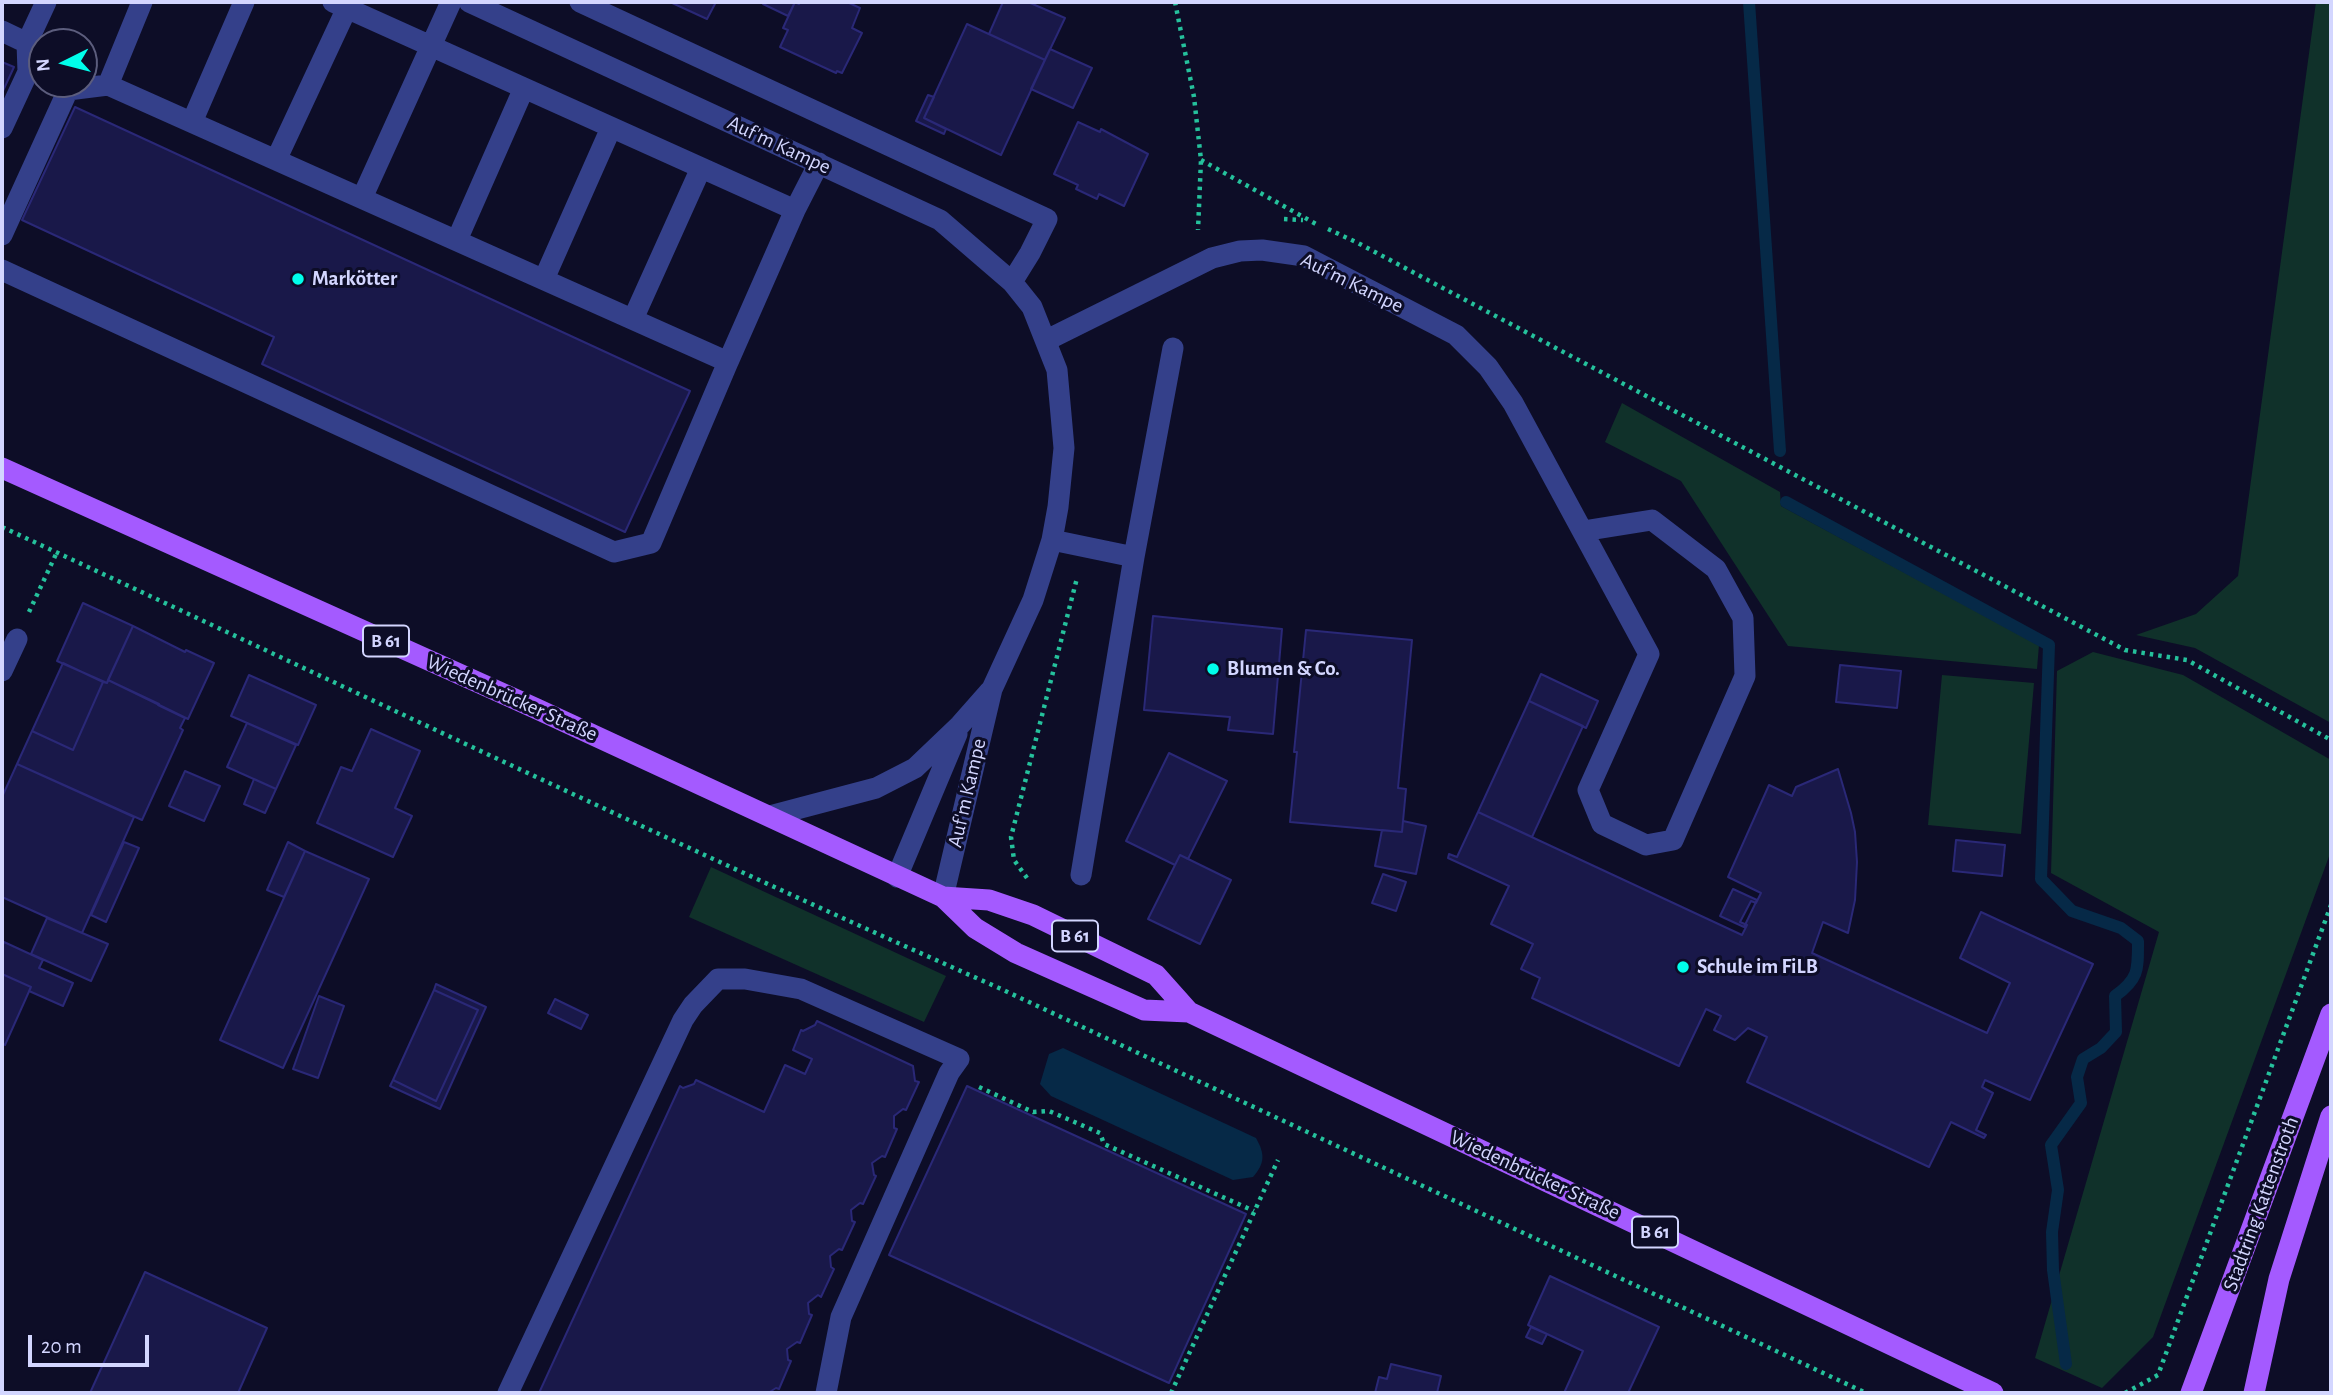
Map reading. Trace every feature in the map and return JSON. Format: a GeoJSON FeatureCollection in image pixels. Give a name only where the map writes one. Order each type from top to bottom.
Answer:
{"type":"FeatureCollection","features":[{"type":"Feature","properties":{"kind":"main road","name":"Wiedenbrücker Straße"},"geometry":{"type":"LineString","coordinates":[[2,468],[943,897],[989,900],[1033,915],[1156,975],[1189,1012]]}},
{"type":"Feature","properties":{"kind":"main road","name":"Wiedenbrücker Straße"},"geometry":{"type":"LineString","coordinates":[[943,897],[975,928],[1016,953],[1144,1010],[1189,1012],[1993,1393]]}},
{"type":"Feature","properties":{"kind":"main road","name":"Stadtring Kattenstroth"},"geometry":{"type":"LineString","coordinates":[[2191,1393],[2331,1014]]}},
{"type":"Feature","properties":{"kind":"main road","name":"Stadtring Kattenstroth"},"geometry":{"type":"LineString","coordinates":[[2254,1393],[2279,1279],[2331,1116]]}},
{"type":"Feature","properties":{"kind":"street"},"geometry":{"type":"LineString","coordinates":[[2,128],[28,72],[27,43],[46,2]]}},
{"type":"Feature","properties":{"kind":"street"},"geometry":{"type":"LineString","coordinates":[[108,85],[142,2]]}},
{"type":"Feature","properties":{"kind":"street"},"geometry":{"type":"LineString","coordinates":[[192,122],[244,2]]}},
{"type":"Feature","properties":{"kind":"street"},"geometry":{"type":"LineString","coordinates":[[362,198],[451,2]]}},
{"type":"Feature","properties":{"kind":"street","name":"Auf'm Kampe"},"geometry":{"type":"LineString","coordinates":[[469,2],[940,220],[1012,282],[1032,307],[1058,370],[1064,448],[1058,507],[1052,541],[1033,600],[992,689],[943,897]]}},
{"type":"Feature","properties":{"kind":"street"},"geometry":{"type":"LineString","coordinates":[[580,2],[1047,219],[1012,282]]}},
{"type":"Feature","properties":{"kind":"street"},"geometry":{"type":"LineString","coordinates":[[276,160],[340,5],[795,210]]}},
{"type":"Feature","properties":{"kind":"street"},"geometry":{"type":"LineString","coordinates":[[2,31],[27,43]]}},
{"type":"Feature","properties":{"kind":"street"},"geometry":{"type":"LineString","coordinates":[[2,235],[68,90],[108,85],[728,362]]}},
{"type":"Feature","properties":{"kind":"street"},"geometry":{"type":"LineString","coordinates":[[457,240],[524,88]]}},
{"type":"Feature","properties":{"kind":"street"},"geometry":{"type":"LineString","coordinates":[[544,279],[611,128]]}},
{"type":"Feature","properties":{"kind":"street"},"geometry":{"type":"LineString","coordinates":[[2,270],[614,552],[651,544],[795,210],[819,163]]}},
{"type":"Feature","properties":{"kind":"street"},"geometry":{"type":"LineString","coordinates":[[634,319],[701,168]]}},
{"type":"Feature","properties":{"kind":"street","name":"Auf'm Kampe"},"geometry":{"type":"LineString","coordinates":[[1047,340],[1212,258],[1240,251],[1262,250],[1304,256],[1456,335],[1488,367],[1513,403],[1648,654],[1588,790],[1602,824],[1646,845],[1673,840],[1745,676],[1743,618],[1716,569],[1652,520],[1578,523]]}},
{"type":"Feature","properties":{"kind":"street"},"geometry":{"type":"LineString","coordinates":[[1081,875],[1134,557],[1173,348]]}},
{"type":"Feature","properties":{"kind":"street"},"geometry":{"type":"LineString","coordinates":[[1052,541],[1134,557]]}},
{"type":"Feature","properties":{"kind":"street","name":"Auf'm Kampe"},"geometry":{"type":"LineString","coordinates":[[770,816],[876,788],[915,768],[960,725],[992,689]]}},
{"type":"Feature","properties":{"kind":"street","name":"Auf'm Kampe"},"geometry":{"type":"LineString","coordinates":[[897,877],[960,725]]}},
{"type":"Feature","properties":{"kind":"street"},"geometry":{"type":"LineString","coordinates":[[508,1393],[683,1020],[693,1005],[718,979],[745,979],[801,989],[959,1059],[949,1073],[841,1317],[826,1393]]}},
{"type":"Feature","properties":{"kind":"path"},"geometry":{"type":"LineString","coordinates":[[1175,2],[1194,97],[1201,160],[1198,235]]}},
{"type":"Feature","properties":{"kind":"path"},"geometry":{"type":"LineString","coordinates":[[1201,160],[1307,220],[1370,250],[2125,650],[2187,660],[2331,740]]}},
{"type":"Feature","properties":{"kind":"path"},"geometry":{"type":"LineString","coordinates":[[2,527],[1866,1393]]}},
{"type":"Feature","properties":{"kind":"path"},"geometry":{"type":"LineString","coordinates":[[8,651],[57,552]]}},
{"type":"Feature","properties":{"kind":"path"},"geometry":{"type":"LineString","coordinates":[[2125,1393],[2158,1376],[2331,905]]}},
{"type":"Feature","properties":{"kind":"path"},"geometry":{"type":"LineString","coordinates":[[949,1073],[1033,1112],[1049,1111],[1100,1133],[1104,1144],[1254,1211]]}},
{"type":"Feature","properties":{"kind":"path"},"geometry":{"type":"LineString","coordinates":[[1171,1393],[1278,1160]]}},
{"type":"Feature","properties":{"kind":"green space"},"geometry":{"type":"Polygon","coordinates":[[[2316,2],[2331,2],[2331,723],[2195,648],[2136,635],[2196,614],[2238,576],[2316,2]]]}},
{"type":"Feature","properties":{"kind":"green space"},"geometry":{"type":"Polygon","coordinates":[[[1622,403],[1780,492],[1781,506],[2039,645],[2037,669],[1788,646],[1681,481],[1605,442],[1622,403]]]}},
{"type":"Feature","properties":{"kind":"green space"},"geometry":{"type":"Polygon","coordinates":[[[2093,652],[2183,675],[2331,760],[2331,851],[2153,1337],[2102,1388],[2035,1358],[2159,932],[2051,873],[2057,671],[2093,652]]]}},
{"type":"Feature","properties":{"kind":"green space"},"geometry":{"type":"Polygon","coordinates":[[[1942,675],[2034,683],[2021,834],[1928,825],[1942,675]]]}},
{"type":"Feature","properties":{"kind":"green space"},"geometry":{"type":"Polygon","coordinates":[[[711,867],[946,976],[924,1022],[689,917],[711,867]]]}},
{"type":"Feature","properties":{"kind":"water"},"geometry":{"type":"Polygon","coordinates":[[[1063,1048],[1256,1138],[1262,1158],[1257,1172],[1253,1177],[1233,1180],[1051,1096],[1040,1084],[1049,1054],[1063,1048]]]}},
{"type":"Feature","properties":{"kind":"building"},"geometry":{"type":"Polygon","coordinates":[[[670,2],[716,2],[707,19],[670,2]]]}},
{"type":"Feature","properties":{"kind":"building"},"geometry":{"type":"Polygon","coordinates":[[[795,2],[788,16],[763,4],[795,2]]]}},
{"type":"Feature","properties":{"kind":"building"},"geometry":{"type":"Polygon","coordinates":[[[795,2],[847,2],[860,8],[852,28],[862,33],[842,73],[836,73],[780,47],[788,30],[783,28],[795,2]]]}},
{"type":"Feature","properties":{"kind":"building"},"geometry":{"type":"Polygon","coordinates":[[[1003,2],[1028,2],[1065,18],[1045,60],[989,34],[1003,2]]]}},
{"type":"Feature","properties":{"kind":"building"},"geometry":{"type":"Polygon","coordinates":[[[967,24],[1045,60],[1001,155],[924,118],[967,24]]]}},
{"type":"Feature","properties":{"kind":"building"},"geometry":{"type":"Polygon","coordinates":[[[1050,49],[1092,68],[1073,108],[1031,89],[1050,49]]]}},
{"type":"Feature","properties":{"kind":"building"},"geometry":{"type":"Polygon","coordinates":[[[2,62],[14,67],[2,93],[2,62]]]}},
{"type":"Feature","properties":{"kind":"building"},"geometry":{"type":"Polygon","coordinates":[[[928,95],[934,97],[924,118],[946,129],[944,134],[916,121],[928,95]]]}},
{"type":"Feature","properties":{"kind":"building","name":"Markötter"},"geometry":{"type":"Polygon","coordinates":[[[75,107],[690,391],[625,532],[262,364],[274,337],[22,220],[75,107]]]}},
{"type":"Feature","properties":{"kind":"building"},"geometry":{"type":"Polygon","coordinates":[[[1078,122],[1100,132],[1101,129],[1148,154],[1124,206],[1099,194],[1097,199],[1076,189],[1078,185],[1054,174],[1078,122]]]}},
{"type":"Feature","properties":{"kind":"building"},"geometry":{"type":"Polygon","coordinates":[[[83,603],[133,626],[107,683],[57,661],[83,603]]]}},
{"type":"Feature","properties":{"kind":"building","name":"Blumen & Co."},"geometry":{"type":"Polygon","coordinates":[[[1153,616],[1282,629],[1273,734],[1228,730],[1230,717],[1144,710],[1153,616]]]}},
{"type":"Feature","properties":{"kind":"building"},"geometry":{"type":"Polygon","coordinates":[[[133,626],[214,663],[188,719],[108,680],[133,626]]]}},
{"type":"Feature","properties":{"kind":"building"},"geometry":{"type":"Polygon","coordinates":[[[1306,630],[1412,640],[1398,788],[1406,789],[1402,832],[1290,822],[1306,630]]]}},
{"type":"Feature","properties":{"kind":"building"},"geometry":{"type":"Polygon","coordinates":[[[63,663],[103,682],[73,750],[32,731],[63,663]]]}},
{"type":"Feature","properties":{"kind":"building"},"geometry":{"type":"Polygon","coordinates":[[[1840,665],[1901,671],[1897,708],[1836,702],[1840,665]]]}},
{"type":"Feature","properties":{"kind":"building"},"geometry":{"type":"Polygon","coordinates":[[[1541,674],[1598,701],[1586,728],[1529,701],[1541,674]]]}},
{"type":"Feature","properties":{"kind":"building"},"geometry":{"type":"Polygon","coordinates":[[[249,675],[316,705],[298,745],[231,716],[249,675]]]}},
{"type":"Feature","properties":{"kind":"building"},"geometry":{"type":"Polygon","coordinates":[[[108,680],[185,718],[180,728],[183,730],[142,820],[17,764],[32,731],[73,750],[103,682],[107,683],[108,680]]]}},
{"type":"Feature","properties":{"kind":"building"},"geometry":{"type":"Polygon","coordinates":[[[1529,701],[1583,726],[1532,837],[1478,812],[1529,701]]]}},
{"type":"Feature","properties":{"kind":"building"},"geometry":{"type":"Polygon","coordinates":[[[247,723],[296,745],[276,789],[227,767],[247,723]]]}},
{"type":"Feature","properties":{"kind":"building"},"geometry":{"type":"Polygon","coordinates":[[[371,729],[420,751],[395,808],[412,816],[393,857],[317,823],[341,767],[352,771],[371,729]]]}},
{"type":"Feature","properties":{"kind":"building"},"geometry":{"type":"Polygon","coordinates":[[[1169,753],[1227,781],[1188,859],[1180,855],[1175,865],[1126,841],[1169,753]]]}},
{"type":"Feature","properties":{"kind":"building"},"geometry":{"type":"Polygon","coordinates":[[[17,764],[134,817],[82,933],[2,897],[2,797],[17,764]]]}},
{"type":"Feature","properties":{"kind":"building","name":"Schule im FiLB"},"geometry":{"type":"Polygon","coordinates":[[[1838,769],[1855,832],[1855,900],[1848,933],[1823,922],[1812,953],[1987,1033],[2010,983],[1960,958],[1981,912],[2093,964],[2030,1100],[1985,1080],[1982,1087],[1993,1093],[1976,1130],[1986,1135],[1984,1138],[1951,1122],[1929,1167],[1747,1082],[1767,1037],[1748,1028],[1735,1040],[1714,1030],[1721,1016],[1706,1009],[1679,1066],[1532,998],[1540,978],[1521,969],[1533,944],[1491,924],[1509,886],[1448,858],[1449,854],[1457,857],[1478,812],[1742,935],[1747,925],[1740,922],[1751,901],[1756,903],[1761,893],[1728,877],[1769,785],[1792,796],[1796,787],[1838,769]]]}},
{"type":"Feature","properties":{"kind":"building"},"geometry":{"type":"Polygon","coordinates":[[[185,771],[220,786],[204,821],[169,806],[185,771]]]}},
{"type":"Feature","properties":{"kind":"building"},"geometry":{"type":"Polygon","coordinates":[[[254,779],[276,789],[265,813],[244,804],[254,779]]]}},
{"type":"Feature","properties":{"kind":"building"},"geometry":{"type":"Polygon","coordinates":[[[1403,821],[1426,826],[1416,874],[1375,866],[1382,830],[1402,832],[1403,821]]]}},
{"type":"Feature","properties":{"kind":"building"},"geometry":{"type":"Polygon","coordinates":[[[1956,840],[2005,845],[2002,876],[1953,871],[1956,840]]]}},
{"type":"Feature","properties":{"kind":"building"},"geometry":{"type":"Polygon","coordinates":[[[124,842],[139,848],[106,922],[91,915],[124,842]]]}},
{"type":"Feature","properties":{"kind":"building"},"geometry":{"type":"Polygon","coordinates":[[[288,842],[305,851],[284,897],[267,890],[288,842]]]}},
{"type":"Feature","properties":{"kind":"building"},"geometry":{"type":"Polygon","coordinates":[[[305,851],[369,879],[283,1068],[220,1040],[305,851]]]}},
{"type":"Feature","properties":{"kind":"building"},"geometry":{"type":"Polygon","coordinates":[[[1180,855],[1231,880],[1200,944],[1148,919],[1180,855]]]}},
{"type":"Feature","properties":{"kind":"building"},"geometry":{"type":"Polygon","coordinates":[[[1383,874],[1406,882],[1396,911],[1372,903],[1383,874]]]}},
{"type":"Feature","properties":{"kind":"building"},"geometry":{"type":"Polygon","coordinates":[[[1733,889],[1757,900],[1744,927],[1720,916],[1733,889]]]}},
{"type":"Feature","properties":{"kind":"building"},"geometry":{"type":"Polygon","coordinates":[[[47,918],[108,944],[91,981],[31,954],[47,918]]]}},
{"type":"Feature","properties":{"kind":"building"},"geometry":{"type":"Polygon","coordinates":[[[4,942],[43,960],[39,968],[73,983],[63,1006],[29,991],[31,987],[2,974],[4,942]]]}},
{"type":"Feature","properties":{"kind":"building"},"geometry":{"type":"Polygon","coordinates":[[[2,974],[31,987],[5,1045],[2,1043],[2,974]]]}},
{"type":"Feature","properties":{"kind":"building"},"geometry":{"type":"Polygon","coordinates":[[[436,984],[486,1007],[440,1109],[390,1086],[393,1080],[436,1101],[478,1010],[434,990],[436,984]]]}},
{"type":"Feature","properties":{"kind":"building"},"geometry":{"type":"Polygon","coordinates":[[[434,990],[478,1010],[436,1101],[393,1080],[434,990]]]}},
{"type":"Feature","properties":{"kind":"building"},"geometry":{"type":"Polygon","coordinates":[[[319,996],[344,1006],[318,1078],[293,1069],[319,996]]]}},
{"type":"Feature","properties":{"kind":"building"},"geometry":{"type":"Polygon","coordinates":[[[555,999],[588,1015],[581,1029],[548,1013],[555,999]]]}},
{"type":"Feature","properties":{"kind":"building"},"geometry":{"type":"Polygon","coordinates":[[[817,1021],[913,1066],[915,1081],[919,1082],[906,1110],[903,1109],[894,1116],[894,1128],[897,1129],[885,1157],[882,1156],[872,1163],[876,1176],[863,1204],[860,1203],[851,1210],[852,1221],[855,1222],[842,1250],[839,1249],[830,1256],[831,1267],[834,1269],[821,1297],[818,1295],[808,1303],[809,1314],[812,1315],[800,1343],[797,1342],[787,1349],[788,1360],[791,1361],[779,1389],[768,1393],[539,1393],[680,1086],[683,1088],[694,1084],[696,1080],[764,1112],[785,1065],[805,1074],[812,1059],[793,1050],[801,1030],[815,1025],[817,1021]]]}},
{"type":"Feature","properties":{"kind":"building"},"geometry":{"type":"Polygon","coordinates":[[[967,1086],[1246,1214],[1169,1383],[889,1255],[967,1086]]]}},
{"type":"Feature","properties":{"kind":"building"},"geometry":{"type":"Polygon","coordinates":[[[145,1272],[267,1328],[238,1393],[90,1393],[145,1272]]]}},
{"type":"Feature","properties":{"kind":"building"},"geometry":{"type":"Polygon","coordinates":[[[1550,1276],[1659,1327],[1628,1393],[1564,1393],[1583,1351],[1528,1325],[1550,1276]]]}},
{"type":"Feature","properties":{"kind":"building"},"geometry":{"type":"Polygon","coordinates":[[[1531,1327],[1547,1334],[1542,1344],[1526,1337],[1531,1327]]]}},
{"type":"Feature","properties":{"kind":"building"},"geometry":{"type":"Polygon","coordinates":[[[1391,1364],[1441,1376],[1437,1393],[1375,1393],[1379,1377],[1387,1379],[1391,1364]]]}},
{"type":"Feature","properties":{"kind":"waterway"},"geometry":{"type":"LineString","coordinates":[[1749,2],[1780,451]]}},
{"type":"Feature","properties":{"kind":"waterway"},"geometry":{"type":"LineString","coordinates":[[1786,502],[2049,645],[2041,879],[2072,911],[2121,928],[2138,941],[2136,973],[2129,984],[2115,996],[2116,1032],[2101,1048],[2083,1059],[2077,1077],[2081,1103],[2051,1145],[2058,1190],[2052,1232],[2053,1270],[2066,1364]]}},
{"type":"Feature","properties":{"kind":"place","name":"Markötter"},"geometry":{"type":"Point","coordinates":[298,279]}},
{"type":"Feature","properties":{"kind":"place","name":"Blumen & Co."},"geometry":{"type":"Point","coordinates":[1213,669]}},
{"type":"Feature","properties":{"kind":"place","name":"Schule im FiLB"},"geometry":{"type":"Point","coordinates":[1683,967]}}]}
